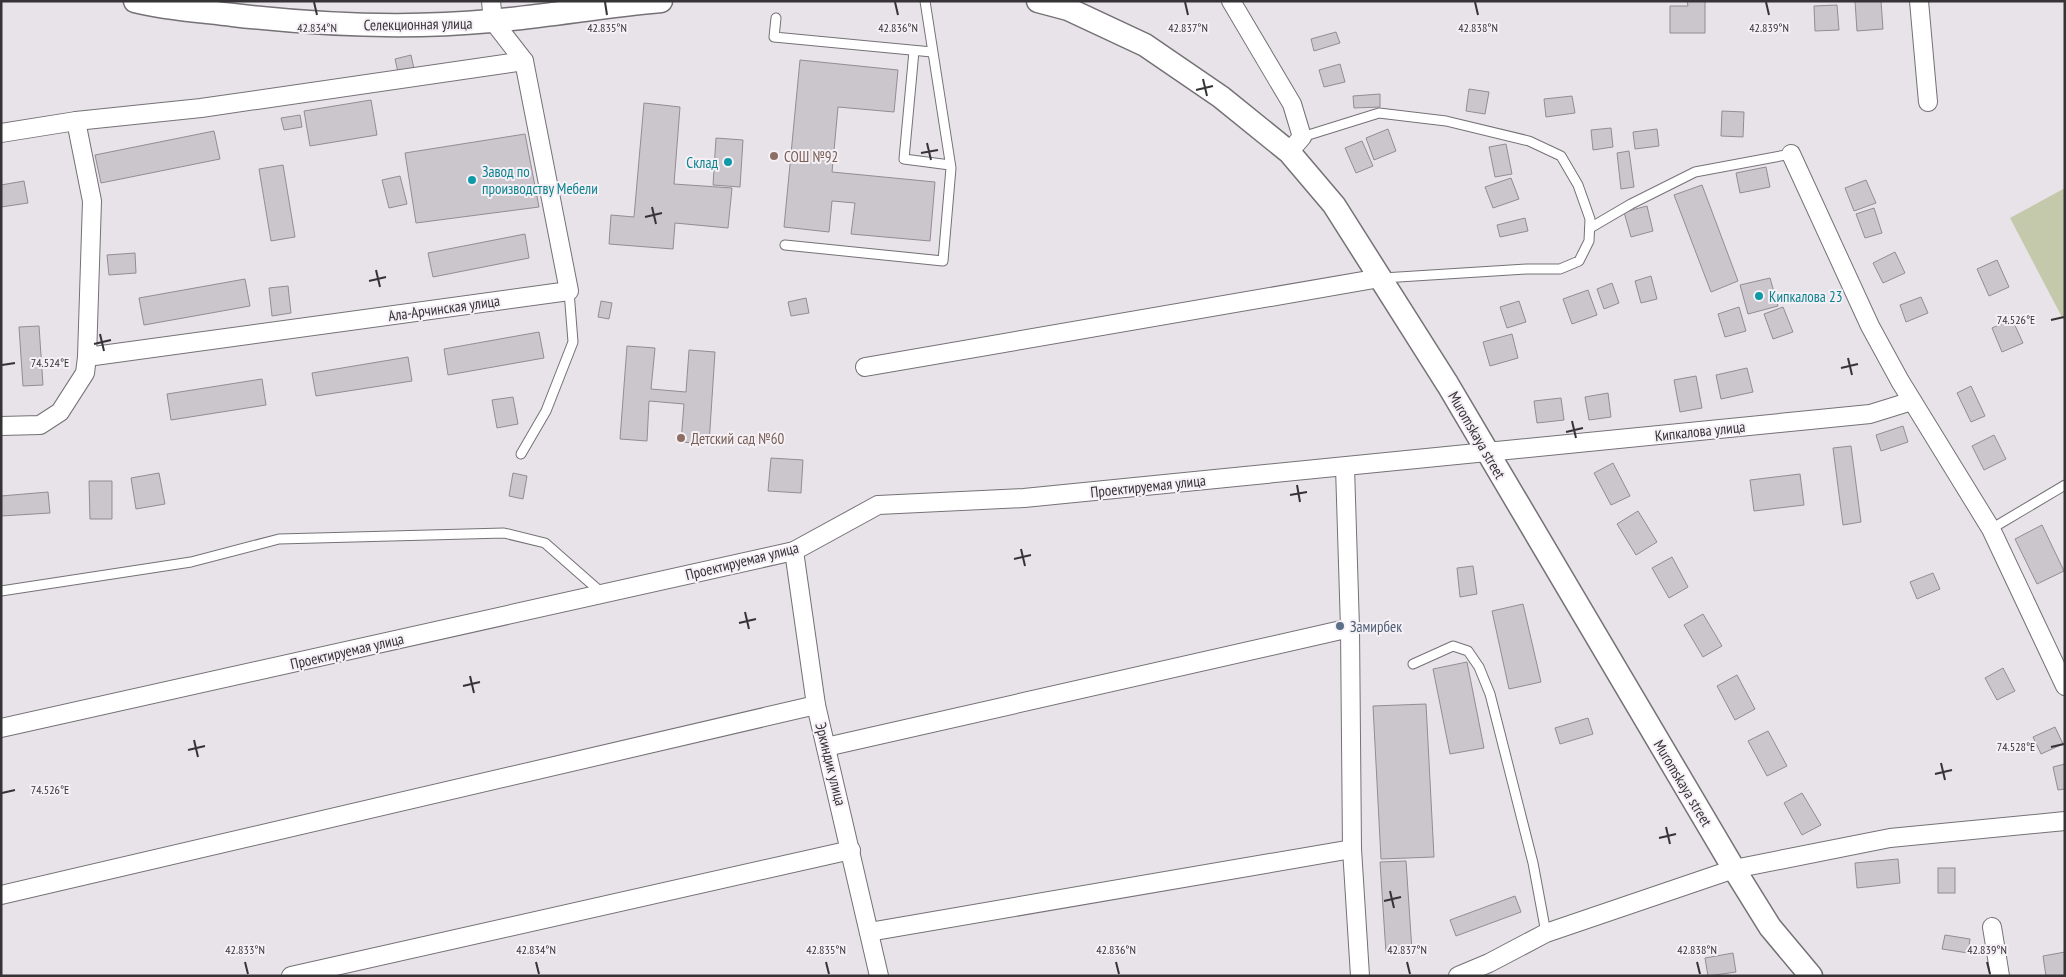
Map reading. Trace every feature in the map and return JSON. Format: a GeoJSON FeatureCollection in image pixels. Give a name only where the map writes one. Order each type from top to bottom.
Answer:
{"type":"FeatureCollection","features":[{"type":"Feature","properties":{"kind":"street","name":"Селекционная улица"},"geometry":{"type":"LineString","coordinates":[[136,1],[154,6],[344,25],[418,26],[492,11]]}},
{"type":"Feature","properties":{"kind":"street"},"geometry":{"type":"LineString","coordinates":[[569,291],[524,61],[492,11],[661,1]]}},
{"type":"Feature","properties":{"kind":"street","name":"Muromskaya street"},"geometry":{"type":"LineString","coordinates":[[1038,1],[1074,5],[1145,45],[1220,97],[1296,145],[1448,385],[1734,869],[1770,927],[1811,976]]}},
{"type":"Feature","properties":{"kind":"street"},"geometry":{"type":"LineString","coordinates":[[1232,1],[1292,104],[1296,145]]}},
{"type":"Feature","properties":{"kind":"street"},"geometry":{"type":"LineString","coordinates":[[1918,1],[1928,102]]}},
{"type":"Feature","properties":{"kind":"street"},"geometry":{"type":"LineString","coordinates":[[2,132],[76,121],[201,108],[524,61]]}},
{"type":"Feature","properties":{"kind":"street"},"geometry":{"type":"LineString","coordinates":[[1,426],[40,425],[60,412],[85,373],[92,201],[76,121]]}},
{"type":"Feature","properties":{"kind":"street"},"geometry":{"type":"LineString","coordinates":[[1791,154],[1870,326],[1912,401],[1991,529],[2065,686]]}},
{"type":"Feature","properties":{"kind":"street"},"geometry":{"type":"LineString","coordinates":[[865,367],[1380,278]]}},
{"type":"Feature","properties":{"kind":"street","name":"Ала-Арчинская улица"},"geometry":{"type":"LineString","coordinates":[[87,357],[569,291]]}},
{"type":"Feature","properties":{"kind":"street","name":"Кипкалова улица"},"geometry":{"type":"LineString","coordinates":[[1486,452],[1870,414],[1912,401]]}},
{"type":"Feature","properties":{"kind":"street","name":"Проектируемая улица"},"geometry":{"type":"LineString","coordinates":[[1,728],[794,551],[878,505],[1024,498],[1486,452]]}},
{"type":"Feature","properties":{"kind":"street"},"geometry":{"type":"LineString","coordinates":[[1344,467],[1350,628],[1352,849],[1360,976]]}},
{"type":"Feature","properties":{"kind":"street","name":"Эркиндик улица"},"geometry":{"type":"LineString","coordinates":[[794,551],[816,705],[879,976]]}},
{"type":"Feature","properties":{"kind":"street"},"geometry":{"type":"LineString","coordinates":[[826,746],[1350,628]]}},
{"type":"Feature","properties":{"kind":"street"},"geometry":{"type":"LineString","coordinates":[[1,896],[816,705]]}},
{"type":"Feature","properties":{"kind":"street"},"geometry":{"type":"LineString","coordinates":[[1458,976],[1489,963],[1546,933],[1734,869],[1890,838],[2065,821]]}},
{"type":"Feature","properties":{"kind":"street"},"geometry":{"type":"LineString","coordinates":[[869,932],[1352,849]]}},
{"type":"Feature","properties":{"kind":"street"},"geometry":{"type":"LineString","coordinates":[[291,976],[851,850]]}},
{"type":"Feature","properties":{"kind":"street"},"geometry":{"type":"LineString","coordinates":[[1992,927],[2000,976]]}},
{"type":"Feature","properties":{"kind":"lane"},"geometry":{"type":"LineString","coordinates":[[785,244],[943,261],[950,166],[925,1]]}},
{"type":"Feature","properties":{"kind":"lane"},"geometry":{"type":"LineString","coordinates":[[776,18],[774,37],[932,52]]}},
{"type":"Feature","properties":{"kind":"lane"},"geometry":{"type":"LineString","coordinates":[[914,51],[904,159],[950,166]]}},
{"type":"Feature","properties":{"kind":"lane"},"geometry":{"type":"LineString","coordinates":[[1296,145],[1379,113],[1446,121],[1529,142],[1561,156],[1578,186],[1590,219],[1589,241],[1578,260],[1560,269],[1527,269],[1380,278]]}},
{"type":"Feature","properties":{"kind":"lane"},"geometry":{"type":"LineString","coordinates":[[1590,228],[1630,204],[1695,172],[1791,154]]}},
{"type":"Feature","properties":{"kind":"lane"},"geometry":{"type":"LineString","coordinates":[[520,454],[546,412],[573,342],[569,291]]}},
{"type":"Feature","properties":{"kind":"lane"},"geometry":{"type":"LineString","coordinates":[[1991,529],[2065,485]]}},
{"type":"Feature","properties":{"kind":"lane"},"geometry":{"type":"LineString","coordinates":[[1,591],[190,562],[279,539],[504,533],[545,543],[602,594]]}},
{"type":"Feature","properties":{"kind":"lane"},"geometry":{"type":"LineString","coordinates":[[1413,664],[1453,646],[1468,651],[1479,667],[1490,694],[1533,863],[1546,933]]}},
{"type":"Feature","properties":{"kind":"green space"},"geometry":{"type":"Polygon","coordinates":[[[2065,188],[2065,323],[2010,218],[2065,188]]]}},
{"type":"Feature","properties":{"kind":"building"},"geometry":{"type":"Polygon","coordinates":[[[1687,1],[1705,1],[1705,33],[1670,33],[1670,6],[1688,6],[1687,1]]]}},
{"type":"Feature","properties":{"kind":"building"},"geometry":{"type":"Polygon","coordinates":[[[1855,1],[1881,1],[1883,29],[1857,31],[1855,1]]]}},
{"type":"Feature","properties":{"kind":"building"},"geometry":{"type":"Polygon","coordinates":[[[1837,5],[1839,30],[1815,31],[1814,6],[1837,5]]]}},
{"type":"Feature","properties":{"kind":"building"},"geometry":{"type":"Polygon","coordinates":[[[1336,32],[1340,43],[1314,51],[1311,39],[1336,32]]]}},
{"type":"Feature","properties":{"kind":"building"},"geometry":{"type":"Polygon","coordinates":[[[411,55],[414,69],[398,72],[395,59],[411,55]]]}},
{"type":"Feature","properties":{"kind":"building"},"geometry":{"type":"Polygon","coordinates":[[[800,60],[898,70],[894,112],[838,107],[832,172],[935,182],[930,241],[851,234],[855,203],[832,201],[829,232],[784,227],[800,60]]]}},
{"type":"Feature","properties":{"kind":"building"},"geometry":{"type":"Polygon","coordinates":[[[1340,64],[1345,82],[1324,87],[1319,70],[1340,64]]]}},
{"type":"Feature","properties":{"kind":"building"},"geometry":{"type":"Polygon","coordinates":[[[1469,89],[1489,92],[1485,114],[1466,111],[1469,89]]]}},
{"type":"Feature","properties":{"kind":"building"},"geometry":{"type":"Polygon","coordinates":[[[1380,94],[1380,107],[1354,108],[1353,96],[1380,94]]]}},
{"type":"Feature","properties":{"kind":"building"},"geometry":{"type":"Polygon","coordinates":[[[1572,96],[1575,113],[1546,117],[1544,99],[1572,96]]]}},
{"type":"Feature","properties":{"kind":"building"},"geometry":{"type":"Polygon","coordinates":[[[371,100],[377,135],[310,146],[304,111],[371,100]]]}},
{"type":"Feature","properties":{"kind":"building"},"geometry":{"type":"Polygon","coordinates":[[[644,103],[680,107],[674,184],[732,188],[728,228],[675,223],[673,249],[609,244],[611,215],[634,217],[644,103]]]}},
{"type":"Feature","properties":{"kind":"building"},"geometry":{"type":"Polygon","coordinates":[[[1722,111],[1744,112],[1743,137],[1721,136],[1722,111]]]}},
{"type":"Feature","properties":{"kind":"building"},"geometry":{"type":"Polygon","coordinates":[[[300,115],[302,127],[284,130],[281,118],[300,115]]]}},
{"type":"Feature","properties":{"kind":"building"},"geometry":{"type":"Polygon","coordinates":[[[1611,128],[1613,147],[1593,150],[1591,130],[1611,128]]]}},
{"type":"Feature","properties":{"kind":"building"},"geometry":{"type":"Polygon","coordinates":[[[1388,129],[1396,151],[1374,160],[1366,138],[1388,129]]]}},
{"type":"Feature","properties":{"kind":"building"},"geometry":{"type":"Polygon","coordinates":[[[1657,129],[1659,146],[1635,149],[1633,132],[1657,129]]]}},
{"type":"Feature","properties":{"kind":"building"},"geometry":{"type":"Polygon","coordinates":[[[214,131],[220,159],[101,183],[95,155],[214,131]]]}},
{"type":"Feature","properties":{"kind":"building","name":"Завод по производству Мебели"},"geometry":{"type":"Polygon","coordinates":[[[525,134],[539,207],[416,223],[405,153],[525,134]]]}},
{"type":"Feature","properties":{"kind":"building","name":"Склад"},"geometry":{"type":"Polygon","coordinates":[[[716,138],[743,140],[740,187],[713,185],[716,138]]]}},
{"type":"Feature","properties":{"kind":"building"},"geometry":{"type":"Polygon","coordinates":[[[1362,141],[1373,166],[1356,173],[1345,148],[1362,141]]]}},
{"type":"Feature","properties":{"kind":"building"},"geometry":{"type":"Polygon","coordinates":[[[1506,144],[1512,174],[1495,177],[1489,147],[1506,144]]]}},
{"type":"Feature","properties":{"kind":"building"},"geometry":{"type":"Polygon","coordinates":[[[1629,151],[1634,187],[1621,189],[1617,153],[1629,151]]]}},
{"type":"Feature","properties":{"kind":"building"},"geometry":{"type":"Polygon","coordinates":[[[283,165],[295,237],[271,241],[259,169],[283,165]]]}},
{"type":"Feature","properties":{"kind":"building"},"geometry":{"type":"Polygon","coordinates":[[[1766,167],[1770,187],[1740,193],[1736,173],[1766,167]]]}},
{"type":"Feature","properties":{"kind":"building"},"geometry":{"type":"Polygon","coordinates":[[[400,176],[407,204],[389,208],[382,180],[400,176]]]}},
{"type":"Feature","properties":{"kind":"building"},"geometry":{"type":"Polygon","coordinates":[[[1511,178],[1519,199],[1493,208],[1485,187],[1511,178]]]}},
{"type":"Feature","properties":{"kind":"building"},"geometry":{"type":"Polygon","coordinates":[[[1866,180],[1876,203],[1854,211],[1845,188],[1866,180]]]}},
{"type":"Feature","properties":{"kind":"building"},"geometry":{"type":"Polygon","coordinates":[[[24,181],[28,203],[1,207],[1,185],[24,181]]]}},
{"type":"Feature","properties":{"kind":"building"},"geometry":{"type":"Polygon","coordinates":[[[1702,185],[1738,281],[1711,292],[1674,195],[1702,185]]]}},
{"type":"Feature","properties":{"kind":"building"},"geometry":{"type":"Polygon","coordinates":[[[1647,206],[1653,231],[1631,237],[1624,212],[1647,206]]]}},
{"type":"Feature","properties":{"kind":"building"},"geometry":{"type":"Polygon","coordinates":[[[1874,208],[1882,233],[1865,238],[1856,214],[1874,208]]]}},
{"type":"Feature","properties":{"kind":"building"},"geometry":{"type":"Polygon","coordinates":[[[1525,218],[1528,231],[1500,237],[1497,225],[1525,218]]]}},
{"type":"Feature","properties":{"kind":"building"},"geometry":{"type":"Polygon","coordinates":[[[525,234],[529,258],[433,277],[428,253],[525,234]]]}},
{"type":"Feature","properties":{"kind":"building"},"geometry":{"type":"Polygon","coordinates":[[[1895,252],[1905,273],[1883,283],[1873,263],[1895,252]]]}},
{"type":"Feature","properties":{"kind":"building"},"geometry":{"type":"Polygon","coordinates":[[[135,253],[136,273],[109,275],[107,255],[135,253]]]}},
{"type":"Feature","properties":{"kind":"building"},"geometry":{"type":"Polygon","coordinates":[[[1997,260],[2009,287],[1989,296],[1977,269],[1997,260]]]}},
{"type":"Feature","properties":{"kind":"building"},"geometry":{"type":"Polygon","coordinates":[[[1651,276],[1657,299],[1641,303],[1635,281],[1651,276]]]}},
{"type":"Feature","properties":{"kind":"building","name":"Кипкалова 23"},"geometry":{"type":"Polygon","coordinates":[[[1770,278],[1778,306],[1748,314],[1740,285],[1770,278]]]}},
{"type":"Feature","properties":{"kind":"building"},"geometry":{"type":"Polygon","coordinates":[[[245,279],[250,306],[144,325],[139,298],[245,279]]]}},
{"type":"Feature","properties":{"kind":"building"},"geometry":{"type":"Polygon","coordinates":[[[1612,283],[1619,303],[1604,309],[1597,289],[1612,283]]]}},
{"type":"Feature","properties":{"kind":"building"},"geometry":{"type":"Polygon","coordinates":[[[288,286],[291,313],[272,316],[269,288],[288,286]]]}},
{"type":"Feature","properties":{"kind":"building"},"geometry":{"type":"Polygon","coordinates":[[[1588,290],[1597,315],[1572,324],[1563,299],[1588,290]]]}},
{"type":"Feature","properties":{"kind":"building"},"geometry":{"type":"Polygon","coordinates":[[[1921,297],[1928,313],[1906,322],[1900,305],[1921,297]]]}},
{"type":"Feature","properties":{"kind":"building"},"geometry":{"type":"Polygon","coordinates":[[[806,298],[809,313],[791,316],[788,302],[806,298]]]}},
{"type":"Feature","properties":{"kind":"building"},"geometry":{"type":"Polygon","coordinates":[[[601,301],[612,303],[609,319],[598,317],[601,301]]]}},
{"type":"Feature","properties":{"kind":"building"},"geometry":{"type":"Polygon","coordinates":[[[1519,301],[1526,322],[1507,328],[1500,307],[1519,301]]]}},
{"type":"Feature","properties":{"kind":"building"},"geometry":{"type":"Polygon","coordinates":[[[1739,307],[1746,331],[1725,337],[1718,314],[1739,307]]]}},
{"type":"Feature","properties":{"kind":"building"},"geometry":{"type":"Polygon","coordinates":[[[1783,307],[1793,332],[1773,339],[1764,314],[1783,307]]]}},
{"type":"Feature","properties":{"kind":"building"},"geometry":{"type":"Polygon","coordinates":[[[2012,319],[2023,343],[2002,352],[1992,328],[2012,319]]]}},
{"type":"Feature","properties":{"kind":"building"},"geometry":{"type":"Polygon","coordinates":[[[39,326],[43,385],[23,386],[19,327],[39,326]]]}},
{"type":"Feature","properties":{"kind":"building"},"geometry":{"type":"Polygon","coordinates":[[[539,332],[544,358],[448,375],[444,349],[539,332]]]}},
{"type":"Feature","properties":{"kind":"building"},"geometry":{"type":"Polygon","coordinates":[[[1512,334],[1518,358],[1490,366],[1483,342],[1512,334]]]}},
{"type":"Feature","properties":{"kind":"building"},"geometry":{"type":"Polygon","coordinates":[[[627,346],[655,348],[651,389],[686,392],[689,350],[715,352],[709,444],[681,442],[684,404],[649,401],[647,441],[620,439],[627,346]]]}},
{"type":"Feature","properties":{"kind":"building"},"geometry":{"type":"Polygon","coordinates":[[[408,357],[412,381],[316,396],[312,373],[408,357]]]}},
{"type":"Feature","properties":{"kind":"building"},"geometry":{"type":"Polygon","coordinates":[[[1747,368],[1753,392],[1721,399],[1716,375],[1747,368]]]}},
{"type":"Feature","properties":{"kind":"building"},"geometry":{"type":"Polygon","coordinates":[[[1696,376],[1702,408],[1680,412],[1674,380],[1696,376]]]}},
{"type":"Feature","properties":{"kind":"building"},"geometry":{"type":"Polygon","coordinates":[[[262,379],[266,405],[171,420],[167,394],[262,379]]]}},
{"type":"Feature","properties":{"kind":"building"},"geometry":{"type":"Polygon","coordinates":[[[1971,386],[1985,416],[1971,422],[1957,393],[1971,386]]]}},
{"type":"Feature","properties":{"kind":"building"},"geometry":{"type":"Polygon","coordinates":[[[1608,393],[1611,417],[1589,420],[1585,397],[1608,393]]]}},
{"type":"Feature","properties":{"kind":"building"},"geometry":{"type":"Polygon","coordinates":[[[513,397],[518,424],[497,428],[492,400],[513,397]]]}},
{"type":"Feature","properties":{"kind":"building"},"geometry":{"type":"Polygon","coordinates":[[[1561,398],[1564,420],[1537,423],[1534,401],[1561,398]]]}},
{"type":"Feature","properties":{"kind":"building"},"geometry":{"type":"Polygon","coordinates":[[[1903,426],[1908,442],[1881,451],[1876,435],[1903,426]]]}},
{"type":"Feature","properties":{"kind":"building"},"geometry":{"type":"Polygon","coordinates":[[[1994,435],[2006,459],[1984,470],[1972,446],[1994,435]]]}},
{"type":"Feature","properties":{"kind":"building"},"geometry":{"type":"Polygon","coordinates":[[[1851,446],[1861,522],[1843,525],[1833,448],[1851,446]]]}},
{"type":"Feature","properties":{"kind":"building"},"geometry":{"type":"Polygon","coordinates":[[[771,458],[803,460],[801,493],[768,491],[771,458]]]}},
{"type":"Feature","properties":{"kind":"building"},"geometry":{"type":"Polygon","coordinates":[[[1613,463],[1630,496],[1611,505],[1594,473],[1613,463]]]}},
{"type":"Feature","properties":{"kind":"building"},"geometry":{"type":"Polygon","coordinates":[[[159,473],[165,504],[136,509],[131,478],[159,473]]]}},
{"type":"Feature","properties":{"kind":"building"},"geometry":{"type":"Polygon","coordinates":[[[513,473],[527,476],[523,499],[509,496],[513,473]]]}},
{"type":"Feature","properties":{"kind":"building"},"geometry":{"type":"Polygon","coordinates":[[[1800,474],[1804,505],[1754,511],[1750,480],[1800,474]]]}},
{"type":"Feature","properties":{"kind":"building"},"geometry":{"type":"Polygon","coordinates":[[[89,481],[112,481],[112,519],[90,519],[89,481]]]}},
{"type":"Feature","properties":{"kind":"building"},"geometry":{"type":"Polygon","coordinates":[[[48,492],[50,513],[1,516],[1,496],[48,492]]]}},
{"type":"Feature","properties":{"kind":"building"},"geometry":{"type":"Polygon","coordinates":[[[1638,511],[1657,542],[1636,555],[1617,524],[1638,511]]]}},
{"type":"Feature","properties":{"kind":"building"},"geometry":{"type":"Polygon","coordinates":[[[2042,525],[2064,571],[2037,584],[2015,539],[2042,525]]]}},
{"type":"Feature","properties":{"kind":"building"},"geometry":{"type":"Polygon","coordinates":[[[1672,557],[1688,587],[1669,598],[1652,568],[1672,557]]]}},
{"type":"Feature","properties":{"kind":"building"},"geometry":{"type":"Polygon","coordinates":[[[1473,566],[1477,594],[1460,597],[1457,568],[1473,566]]]}},
{"type":"Feature","properties":{"kind":"building"},"geometry":{"type":"Polygon","coordinates":[[[1933,573],[1940,589],[1917,599],[1910,582],[1933,573]]]}},
{"type":"Feature","properties":{"kind":"building"},"geometry":{"type":"Polygon","coordinates":[[[1523,604],[1541,682],[1509,689],[1492,611],[1523,604]]]}},
{"type":"Feature","properties":{"kind":"building"},"geometry":{"type":"Polygon","coordinates":[[[1703,614],[1722,646],[1703,657],[1684,625],[1703,614]]]}},
{"type":"Feature","properties":{"kind":"building"},"geometry":{"type":"Polygon","coordinates":[[[1467,662],[1484,748],[1450,754],[1433,669],[1467,662]]]}},
{"type":"Feature","properties":{"kind":"building"},"geometry":{"type":"Polygon","coordinates":[[[2003,668],[2015,691],[1997,700],[1985,678],[2003,668]]]}},
{"type":"Feature","properties":{"kind":"building"},"geometry":{"type":"Polygon","coordinates":[[[1737,675],[1755,709],[1735,720],[1717,686],[1737,675]]]}},
{"type":"Feature","properties":{"kind":"building"},"geometry":{"type":"Polygon","coordinates":[[[1426,704],[1434,857],[1381,859],[1373,706],[1426,704]]]}},
{"type":"Feature","properties":{"kind":"building"},"geometry":{"type":"Polygon","coordinates":[[[1588,718],[1593,734],[1560,744],[1555,728],[1588,718]]]}},
{"type":"Feature","properties":{"kind":"building"},"geometry":{"type":"Polygon","coordinates":[[[2055,727],[2063,744],[2041,754],[2033,737],[2055,727]]]}},
{"type":"Feature","properties":{"kind":"building"},"geometry":{"type":"Polygon","coordinates":[[[1768,731],[1787,766],[1767,776],[1748,741],[1768,731]]]}},
{"type":"Feature","properties":{"kind":"building"},"geometry":{"type":"Polygon","coordinates":[[[2065,764],[2065,789],[2058,790],[2053,767],[2065,764]]]}},
{"type":"Feature","properties":{"kind":"building"},"geometry":{"type":"Polygon","coordinates":[[[1802,793],[1821,825],[1802,835],[1784,803],[1802,793]]]}},
{"type":"Feature","properties":{"kind":"building"},"geometry":{"type":"Polygon","coordinates":[[[1898,859],[1900,883],[1857,888],[1855,863],[1898,859]]]}},
{"type":"Feature","properties":{"kind":"building"},"geometry":{"type":"Polygon","coordinates":[[[1406,861],[1412,951],[1386,953],[1380,862],[1406,861]]]}},
{"type":"Feature","properties":{"kind":"building"},"geometry":{"type":"Polygon","coordinates":[[[1938,868],[1955,868],[1955,893],[1938,893],[1938,868]]]}},
{"type":"Feature","properties":{"kind":"building"},"geometry":{"type":"Polygon","coordinates":[[[1515,896],[1521,912],[1456,936],[1450,920],[1515,896]]]}},
{"type":"Feature","properties":{"kind":"building"},"geometry":{"type":"Polygon","coordinates":[[[1945,935],[1970,939],[1968,953],[1942,949],[1945,935]]]}},
{"type":"Feature","properties":{"kind":"building"},"geometry":{"type":"Polygon","coordinates":[[[2065,952],[2065,976],[2046,976],[2043,956],[2065,952]]]}},
{"type":"Feature","properties":{"kind":"building"},"geometry":{"type":"Polygon","coordinates":[[[1733,953],[1736,972],[1708,976],[1705,958],[1733,953]]]}},
{"type":"Feature","properties":{"kind":"place","name":"СОШ №92"},"geometry":{"type":"Point","coordinates":[774,156]}},
{"type":"Feature","properties":{"kind":"place","name":"Склад"},"geometry":{"type":"Point","coordinates":[728,162]}},
{"type":"Feature","properties":{"kind":"place","name":"Завод по производству Мебели"},"geometry":{"type":"Point","coordinates":[472,180]}},
{"type":"Feature","properties":{"kind":"place","name":"Кипкалова 23"},"geometry":{"type":"Point","coordinates":[1759,296]}},
{"type":"Feature","properties":{"kind":"place","name":"Детский сад №60"},"geometry":{"type":"Point","coordinates":[681,438]}},
{"type":"Feature","properties":{"kind":"place","name":"Замирбек"},"geometry":{"type":"Point","coordinates":[1340,626]}}]}
